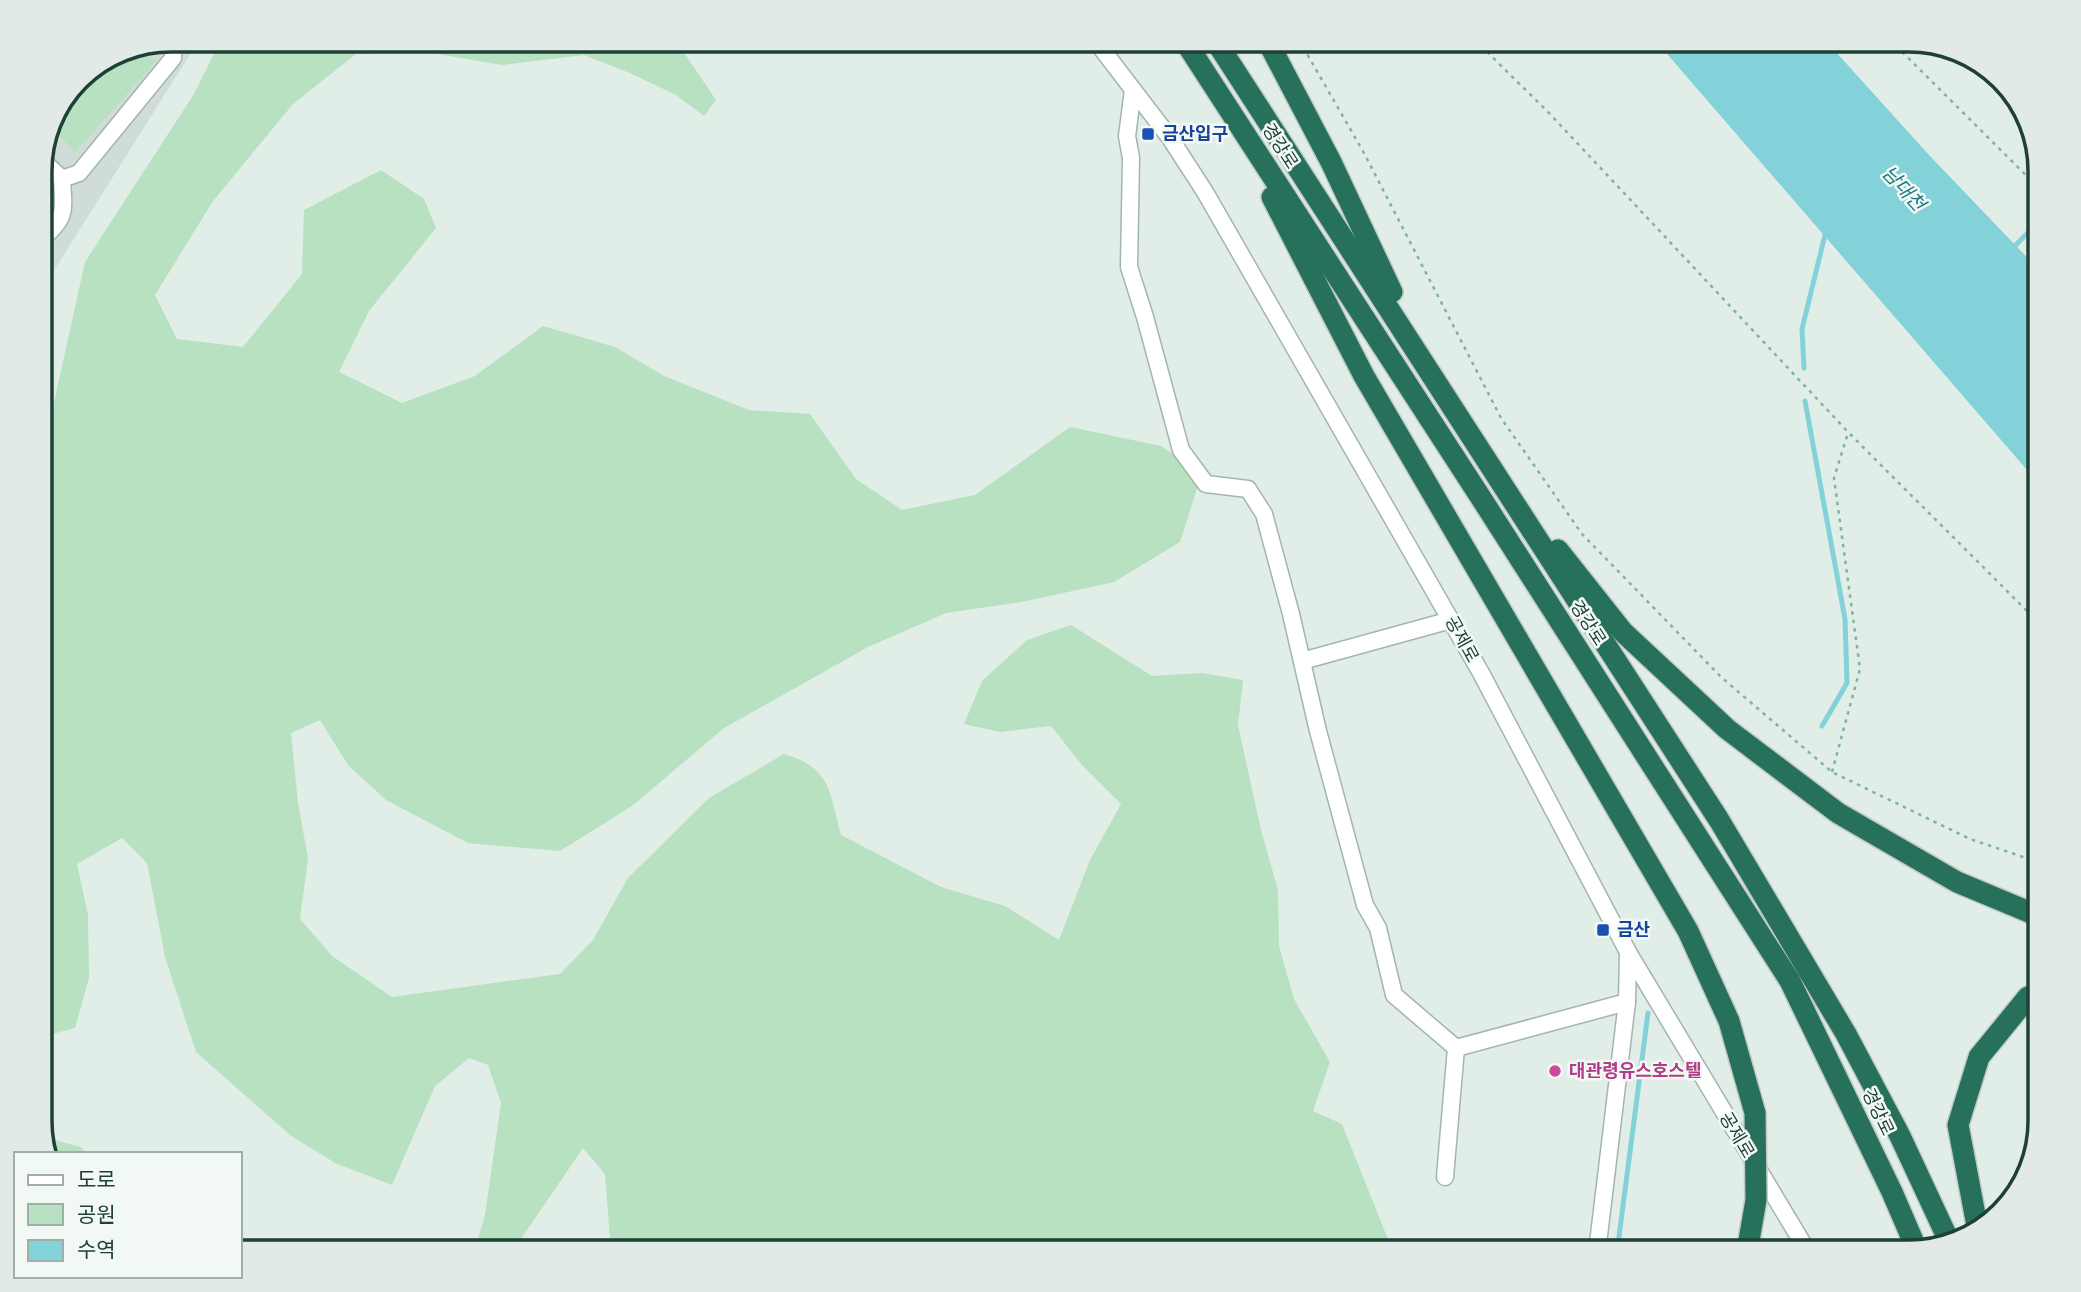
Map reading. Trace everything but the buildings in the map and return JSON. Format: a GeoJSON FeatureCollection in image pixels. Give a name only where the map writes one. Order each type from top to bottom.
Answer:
{"type":"FeatureCollection","features":[{"type":"Feature","properties":{"kind":"highway","name":"경강로"},"geometry":{"type":"LineString","coordinates":[[1192,52],[1790,981],[1912,1240]]}},
{"type":"Feature","properties":{"kind":"highway","name":"경강로"},"geometry":{"type":"LineString","coordinates":[[1223,52],[1726,832],[1846,1034],[1900,1136],[1945,1233]]}},
{"type":"Feature","properties":{"kind":"highway"},"geometry":{"type":"LineString","coordinates":[[1273,52],[1331,162],[1433,375]]}},
{"type":"Feature","properties":{"kind":"highway"},"geometry":{"type":"LineString","coordinates":[[1216,89],[1364,376],[1688,931],[1729,1021],[1755,1113],[1756,1200],[1749,1240]]}},
{"type":"Feature","properties":{"kind":"highway"},"geometry":{"type":"LineString","coordinates":[[1451,408],[1623,632],[1727,729],[1838,813],[1957,882],[2028,912]]}},
{"type":"Feature","properties":{"kind":"highway"},"geometry":{"type":"LineString","coordinates":[[1976,1219],[1958,1125],[1979,1056],[2028,997]]}},
{"type":"Feature","properties":{"kind":"street"},"geometry":{"type":"LineString","coordinates":[[62,179],[79,173],[173,58],[173,52]]}},
{"type":"Feature","properties":{"kind":"street","name":"공제로"},"geometry":{"type":"LineString","coordinates":[[1104,52],[1170,138],[1205,192],[1451,620],[1628,952],[1801,1240]]}},
{"type":"Feature","properties":{"kind":"street"},"geometry":{"type":"LineString","coordinates":[[1133,90],[1127,136],[1131,158],[1129,267],[1181,450],[1206,484],[1248,489],[1264,514],[1365,905],[1378,928],[1395,995],[1456,1048]]}},
{"type":"Feature","properties":{"kind":"street"},"geometry":{"type":"LineString","coordinates":[[53,170],[62,179],[64,206],[60,223],[53,229]]}},
{"type":"Feature","properties":{"kind":"street"},"geometry":{"type":"LineString","coordinates":[[1302,661],[1451,620]]}},
{"type":"Feature","properties":{"kind":"street"},"geometry":{"type":"LineString","coordinates":[[1598,1240],[1627,1002],[1628,952]]}},
{"type":"Feature","properties":{"kind":"street"},"geometry":{"type":"LineString","coordinates":[[1456,1048],[1627,1002]]}},
{"type":"Feature","properties":{"kind":"street"},"geometry":{"type":"LineString","coordinates":[[1445,1177],[1456,1048]]}},
{"type":"Feature","properties":{"kind":"path"},"geometry":{"type":"LineString","coordinates":[[1306,52],[1364,153],[1501,418],[1582,534],[1721,677],[1832,772],[1970,838],[2028,858]]}},
{"type":"Feature","properties":{"kind":"path"},"geometry":{"type":"LineString","coordinates":[[1487,52],[1549,113],[1848,432],[2028,612]]}},
{"type":"Feature","properties":{"kind":"path"},"geometry":{"type":"LineString","coordinates":[[1903,52],[2028,177]]}},
{"type":"Feature","properties":{"kind":"path"},"geometry":{"type":"LineString","coordinates":[[1832,772],[1860,669],[1834,478],[1848,432]]}},
{"type":"Feature","properties":{"kind":"shaded area"},"geometry":{"type":"Polygon","coordinates":[[[191,52],[53,272],[53,163],[57,140],[77,99],[93,82],[112,68],[126,62],[148,55],[191,52]]]}},
{"type":"Feature","properties":{"kind":"green space"},"geometry":{"type":"Polygon","coordinates":[[[215,52],[426,52],[356,54],[293,104],[213,201],[155,295],[177,339],[243,347],[302,274],[304,210],[381,170],[424,199],[436,228],[369,311],[339,372],[402,403],[475,376],[543,326],[615,347],[664,376],[749,410],[810,414],[856,479],[902,510],[975,495],[1070,427],[1161,446],[1202,473],[1180,542],[1114,582],[1022,602],[946,613],[868,647],[724,728],[632,806],[560,851],[468,843],[386,800],[348,765],[320,720],[291,733],[298,803],[308,858],[300,919],[332,956],[392,997],[560,974],[593,940],[628,878],[709,798],[784,754],[800,760],[820,774],[830,794],[841,835],[941,887],[1005,906],[1059,940],[1090,860],[1121,804],[1082,765],[1051,726],[1000,732],[964,724],[982,681],[1027,640],[1071,625],[1152,676],[1202,673],[1243,680],[1238,725],[1261,830],[1278,890],[1279,946],[1294,999],[1330,1062],[1313,1111],[1342,1124],[1388,1240],[610,1240],[605,1174],[583,1148],[520,1240],[478,1240],[485,1215],[501,1103],[488,1065],[469,1058],[435,1086],[392,1185],[335,1163],[290,1135],[196,1052],[165,957],[147,863],[122,838],[77,864],[88,915],[89,978],[75,1028],[53,1034],[53,407],[85,262],[194,94],[215,52]]]}},
{"type":"Feature","properties":{"kind":"green space"},"geometry":{"type":"Polygon","coordinates":[[[426,52],[682,52],[716,100],[704,116],[676,95],[584,55],[502,65],[426,52]]]}},
{"type":"Feature","properties":{"kind":"green space"},"geometry":{"type":"Polygon","coordinates":[[[145,56],[157,60],[75,152],[59,135],[77,99],[93,82],[112,68],[145,56]]]}},
{"type":"Feature","properties":{"kind":"green space"},"geometry":{"type":"Polygon","coordinates":[[[54,1140],[81,1147],[86,1152],[57,1152],[54,1140]]]}},
{"type":"Feature","properties":{"kind":"water","name":"남대천"},"geometry":{"type":"Polygon","coordinates":[[[1665,52],[1836,52],[2028,258],[2028,471],[1665,52]]]}},
{"type":"Feature","properties":{"kind":"waterway"},"geometry":{"type":"LineString","coordinates":[[1804,368],[1802,329],[1826,231]]}},
{"type":"Feature","properties":{"kind":"waterway"},"geometry":{"type":"LineString","coordinates":[[2012,249],[2028,232]]}},
{"type":"Feature","properties":{"kind":"waterway"},"geometry":{"type":"LineString","coordinates":[[1805,401],[1845,619],[1847,683],[1822,726]]}},
{"type":"Feature","properties":{"kind":"waterway"},"geometry":{"type":"LineString","coordinates":[[1619,1240],[1648,1013]]}},
{"type":"Feature","properties":{"kind":"place","name":"금산입구"},"geometry":{"type":"Point","coordinates":[1148,134]}},
{"type":"Feature","properties":{"kind":"place","name":"금산"},"geometry":{"type":"Point","coordinates":[1603,930]}},
{"type":"Feature","properties":{"kind":"place","name":"대관령유스호스텔"},"geometry":{"type":"Point","coordinates":[1555,1071]}}]}
